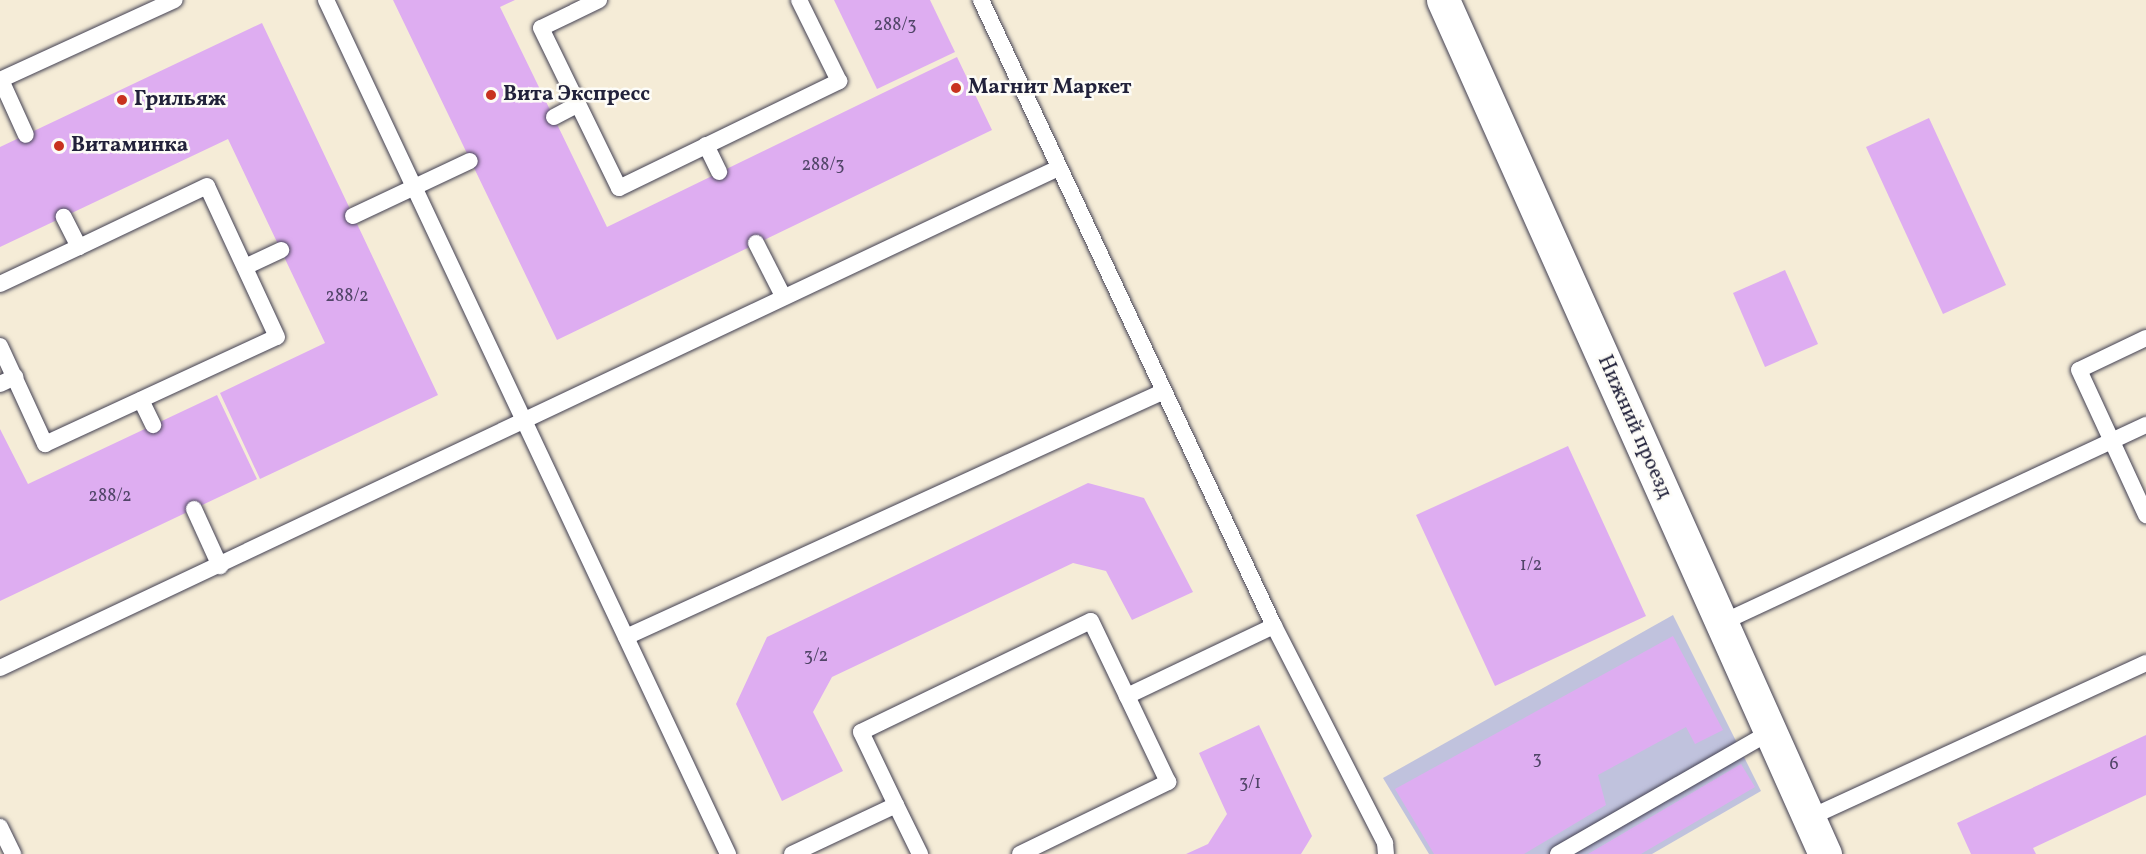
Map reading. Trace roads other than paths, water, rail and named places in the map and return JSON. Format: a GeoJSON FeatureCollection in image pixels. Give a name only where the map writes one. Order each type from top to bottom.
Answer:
{"type":"FeatureCollection","features":[{"type":"Feature","properties":{"kind":"street","name":"Нижний проезд"},"geometry":{"type":"LineString","coordinates":[[1443,0],[1825,854]]}},
{"type":"Feature","properties":{"kind":"lane"},"geometry":{"type":"LineString","coordinates":[[26,135],[0,80],[175,0]]}},
{"type":"Feature","properties":{"kind":"lane"},"geometry":{"type":"LineString","coordinates":[[326,0],[522,422],[728,854]]}},
{"type":"Feature","properties":{"kind":"lane"},"geometry":{"type":"LineString","coordinates":[[599,0],[541,28],[619,188],[839,81],[801,1]]}},
{"type":"Feature","properties":{"kind":"lane"},"geometry":{"type":"LineString","coordinates":[[981,0],[1162,392],[1274,626],[1385,843],[1386,854]]}},
{"type":"Feature","properties":{"kind":"lane"},"geometry":{"type":"LineString","coordinates":[[554,117],[578,105]]}},
{"type":"Feature","properties":{"kind":"lane"},"geometry":{"type":"LineString","coordinates":[[706,145],[719,172]]}},
{"type":"Feature","properties":{"kind":"lane"},"geometry":{"type":"LineString","coordinates":[[353,216],[470,161]]}},
{"type":"Feature","properties":{"kind":"lane"},"geometry":{"type":"LineString","coordinates":[[0,668],[1058,168]]}},
{"type":"Feature","properties":{"kind":"lane"},"geometry":{"type":"LineString","coordinates":[[0,284],[207,186],[277,337],[45,444],[7,380],[0,346]]}},
{"type":"Feature","properties":{"kind":"lane"},"geometry":{"type":"LineString","coordinates":[[64,217],[79,247]]}},
{"type":"Feature","properties":{"kind":"lane"},"geometry":{"type":"LineString","coordinates":[[756,243],[783,296]]}},
{"type":"Feature","properties":{"kind":"lane"},"geometry":{"type":"LineString","coordinates":[[245,267],[281,250]]}},
{"type":"Feature","properties":{"kind":"lane"},"geometry":{"type":"LineString","coordinates":[[2146,338],[2079,370],[2146,515]]}},
{"type":"Feature","properties":{"kind":"lane"},"geometry":{"type":"LineString","coordinates":[[626,637],[1162,392]]}},
{"type":"Feature","properties":{"kind":"lane"},"geometry":{"type":"LineString","coordinates":[[141,400],[153,425]]}},
{"type":"Feature","properties":{"kind":"lane"},"geometry":{"type":"LineString","coordinates":[[1722,623],[2146,424]]}},
{"type":"Feature","properties":{"kind":"lane"},"geometry":{"type":"LineString","coordinates":[[194,509],[220,566]]}},
{"type":"Feature","properties":{"kind":"lane"},"geometry":{"type":"LineString","coordinates":[[920,854],[861,732],[1091,621],[1168,782],[1020,854]]}},
{"type":"Feature","properties":{"kind":"lane"},"geometry":{"type":"LineString","coordinates":[[1127,696],[1274,626]]}},
{"type":"Feature","properties":{"kind":"lane"},"geometry":{"type":"LineString","coordinates":[[1809,818],[2146,663]]}},
{"type":"Feature","properties":{"kind":"lane"},"geometry":{"type":"LineString","coordinates":[[1558,854],[1770,732]]}},
{"type":"Feature","properties":{"kind":"lane"},"geometry":{"type":"LineString","coordinates":[[792,854],[896,805]]}},
{"type":"Feature","properties":{"kind":"lane"},"geometry":{"type":"LineString","coordinates":[[0,827],[13,854]]}},
{"type":"Feature","properties":{"kind":"place","name":"Магнит Маркет"},"geometry":{"type":"Point","coordinates":[956,88]}},
{"type":"Feature","properties":{"kind":"place","name":"Вита Экспресс"},"geometry":{"type":"Point","coordinates":[491,95]}},
{"type":"Feature","properties":{"kind":"place","name":"Грильяж"},"geometry":{"type":"Point","coordinates":[122,100]}},
{"type":"Feature","properties":{"kind":"place","name":"Витаминка"},"geometry":{"type":"Point","coordinates":[59,146]}}]}
